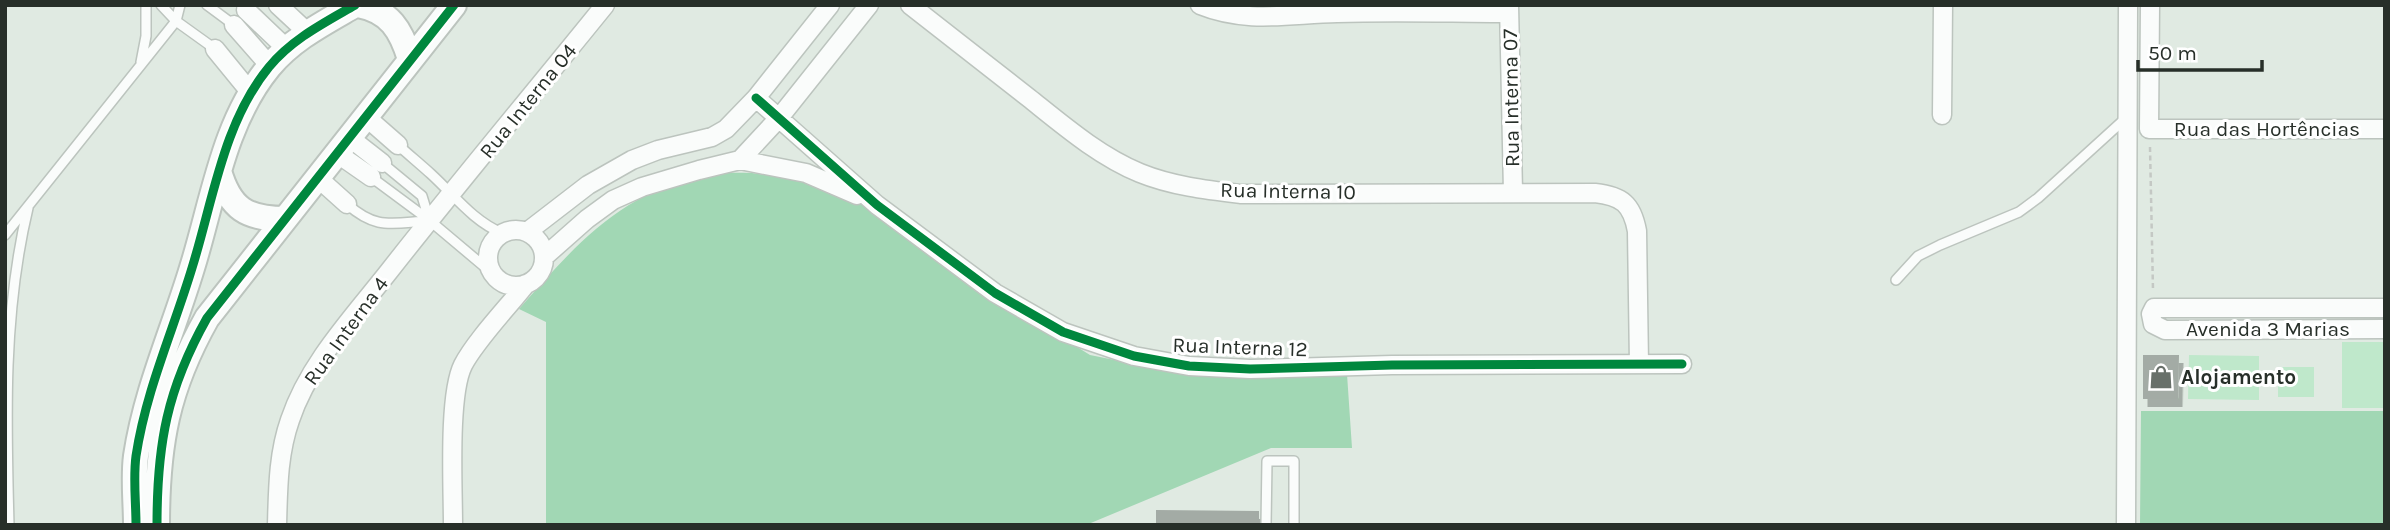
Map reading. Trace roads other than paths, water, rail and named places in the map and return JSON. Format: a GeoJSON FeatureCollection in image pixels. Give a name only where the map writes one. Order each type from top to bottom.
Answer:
{"type":"FeatureCollection","features":[{"type":"Feature","properties":{"kind":"main road"},"geometry":{"type":"LineString","coordinates":[[136,525],[136,459],[147,404],[192,269],[219,171],[236,122],[251,93],[287,48],[307,32],[357,5],[378,11],[396,25],[410,59]]}},
{"type":"Feature","properties":{"kind":"main road"},"geometry":{"type":"LineString","coordinates":[[157,525],[157,483],[165,416],[182,368],[207,318],[454,5]]}},
{"type":"Feature","properties":{"kind":"main road"},"geometry":{"type":"LineString","coordinates":[[219,171],[228,194],[242,211],[264,219],[285,219]]}},
{"type":"Feature","properties":{"kind":"street"},"geometry":{"type":"LineString","coordinates":[[278,5],[307,32]]}},
{"type":"Feature","properties":{"kind":"street","name":"Rua Interna 04"},"geometry":{"type":"LineString","coordinates":[[451,196],[605,5]]}},
{"type":"Feature","properties":{"kind":"street"},"geometry":{"type":"LineString","coordinates":[[527,232],[588,185],[611,171],[658,150],[712,137],[738,119],[830,5]]}},
{"type":"Feature","properties":{"kind":"street"},"geometry":{"type":"LineString","coordinates":[[544,257],[613,200],[664,180],[740,160],[779,118],[869,5]]}},
{"type":"Feature","properties":{"kind":"street","name":"Rua Interna 10"},"geometry":{"type":"LineString","coordinates":[[910,5],[1079,138],[1142,174],[1202,189],[1241,194],[1595,192],[1619,199],[1634,214],[1637,231],[1639,364]]}},
{"type":"Feature","properties":{"kind":"street"},"geometry":{"type":"LineString","coordinates":[[1200,5],[1241,16],[1278,18],[1334,9],[1509,9]]}},
{"type":"Feature","properties":{"kind":"street"},"geometry":{"type":"LineString","coordinates":[[1942,115],[1943,5]]}},
{"type":"Feature","properties":{"kind":"street"},"geometry":{"type":"LineString","coordinates":[[2126,525],[2128,5]]}},
{"type":"Feature","properties":{"kind":"street","name":"Rua das Hortências"},"geometry":{"type":"LineString","coordinates":[[2150,5],[2149,129],[2385,129]]}},
{"type":"Feature","properties":{"kind":"street"},"geometry":{"type":"LineString","coordinates":[[241,8],[287,48]]}},
{"type":"Feature","properties":{"kind":"street","name":"Rua Interna 07"},"geometry":{"type":"LineString","coordinates":[[1509,9],[1513,192]]}},
{"type":"Feature","properties":{"kind":"street"},"geometry":{"type":"LineString","coordinates":[[234,25],[270,66]]}},
{"type":"Feature","properties":{"kind":"street"},"geometry":{"type":"LineString","coordinates":[[215,49],[251,93]]}},
{"type":"Feature","properties":{"kind":"street","name":"Rua Interna 12"},"geometry":{"type":"LineString","coordinates":[[756,97],[877,205],[995,293],[1063,332],[1133,356],[1189,366],[1250,369],[1405,365],[1682,364]]}},
{"type":"Feature","properties":{"kind":"street"},"geometry":{"type":"LineString","coordinates":[[366,117],[398,145]]}},
{"type":"Feature","properties":{"kind":"street"},"geometry":{"type":"LineString","coordinates":[[344,146],[377,170]]}},
{"type":"Feature","properties":{"kind":"street","name":"Rua Interna 12"},"geometry":{"type":"LineString","coordinates":[[740,160],[806,173],[877,205]]}},
{"type":"Feature","properties":{"kind":"street"},"geometry":{"type":"LineString","coordinates":[[318,178],[347,204]]}},
{"type":"Feature","properties":{"kind":"street","name":"Rua Interna 4"},"geometry":{"type":"LineString","coordinates":[[277,525],[278,473],[282,449],[290,418],[302,393],[318,363],[429,220],[451,196]]}},
{"type":"Feature","properties":{"kind":"street"},"geometry":{"type":"LineString","coordinates":[[453,525],[455,399],[459,375],[467,358],[526,284],[540,274],[544,257],[540,242],[527,232],[519,230],[502,233],[488,251],[492,274],[501,282],[514,286],[526,284]]}},
{"type":"Feature","properties":{"kind":"street","name":"Avenida 3 Marias"},"geometry":{"type":"LineString","coordinates":[[2385,308],[2153,316],[2165,330],[2385,329]]}},
{"type":"Feature","properties":{"kind":"lane"},"geometry":{"type":"LineString","coordinates":[[140,64],[146,36],[146,5]]}},
{"type":"Feature","properties":{"kind":"lane"},"geometry":{"type":"LineString","coordinates":[[161,5],[176,21],[215,49]]}},
{"type":"Feature","properties":{"kind":"lane"},"geometry":{"type":"LineString","coordinates":[[5,235],[176,21],[180,5]]}},
{"type":"Feature","properties":{"kind":"lane"},"geometry":{"type":"LineString","coordinates":[[207,5],[234,25]]}},
{"type":"Feature","properties":{"kind":"lane"},"geometry":{"type":"LineString","coordinates":[[1896,280],[1918,256],[2019,212],[2127,117]]}},
{"type":"Feature","properties":{"kind":"lane"},"geometry":{"type":"LineString","coordinates":[[398,145],[451,196],[485,224],[502,233]]}},
{"type":"Feature","properties":{"kind":"lane"},"geometry":{"type":"LineString","coordinates":[[377,170],[422,196],[429,220]]}},
{"type":"Feature","properties":{"kind":"lane"},"geometry":{"type":"LineString","coordinates":[[377,170],[429,220],[492,274]]}},
{"type":"Feature","properties":{"kind":"lane"},"geometry":{"type":"LineString","coordinates":[[347,204],[367,220],[386,224],[429,220]]}},
{"type":"Feature","properties":{"kind":"lane"},"geometry":{"type":"LineString","coordinates":[[9,525],[5,386],[18,248],[28,208]]}},
{"type":"Feature","properties":{"kind":"lane"},"geometry":{"type":"LineString","coordinates":[[5,273],[14,283]]}},
{"type":"Feature","properties":{"kind":"lane"},"geometry":{"type":"LineString","coordinates":[[1266,525],[1266,461],[1294,461],[1294,525]]}},
{"type":"Feature","properties":{"kind":"place","name":"Alojamento"},"geometry":{"type":"Point","coordinates":[2161,377]}}]}
